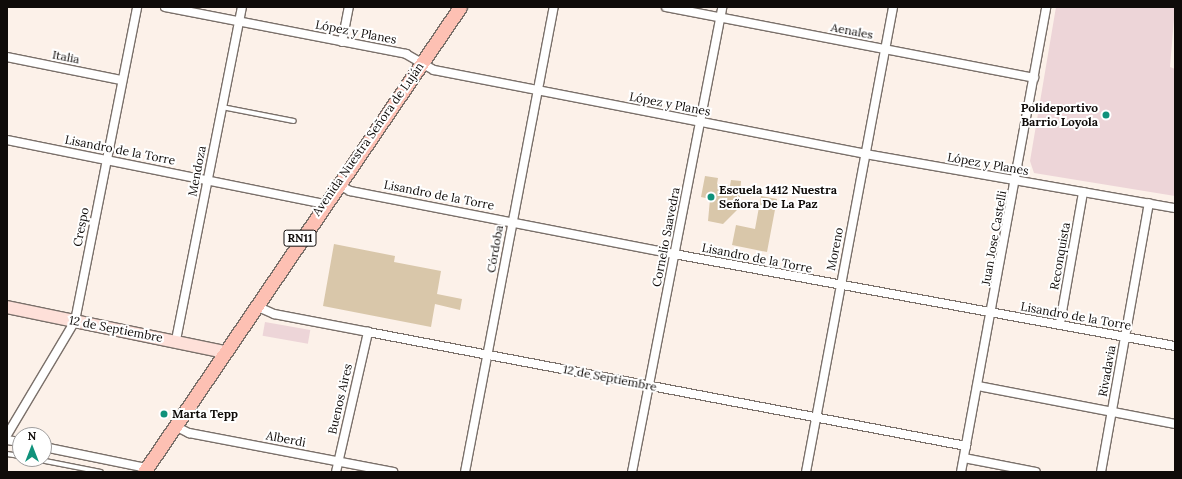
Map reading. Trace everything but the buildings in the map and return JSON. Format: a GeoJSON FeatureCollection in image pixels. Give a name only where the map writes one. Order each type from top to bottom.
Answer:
{"type":"FeatureCollection","features":[{"type":"Feature","properties":{"kind":"main road","name":"Avenida Nuestra Señora de Luján"},"geometry":{"type":"LineString","coordinates":[[145,470],[323,204],[460,7]]}},
{"type":"Feature","properties":{"kind":"street","name":"Crespo"},"geometry":{"type":"LineString","coordinates":[[7,435],[75,321],[121,80],[137,7]]}},
{"type":"Feature","properties":{"kind":"street","name":"López y Planes"},"geometry":{"type":"LineString","coordinates":[[165,7],[406,54],[434,70],[865,154],[1175,208]]}},
{"type":"Feature","properties":{"kind":"street","name":"Mendoza"},"geometry":{"type":"LineString","coordinates":[[176,340],[242,7]]}},
{"type":"Feature","properties":{"kind":"street"},"geometry":{"type":"LineString","coordinates":[[342,42],[349,7]]}},
{"type":"Feature","properties":{"kind":"street","name":"Córdoba"},"geometry":{"type":"LineString","coordinates":[[465,472],[489,355],[512,221],[554,7]]}},
{"type":"Feature","properties":{"kind":"street","name":"Aenales"},"geometry":{"type":"LineString","coordinates":[[666,7],[1034,78]]}},
{"type":"Feature","properties":{"kind":"street","name":"Cornelio Saavedra"},"geometry":{"type":"LineString","coordinates":[[632,472],[722,7]]}},
{"type":"Feature","properties":{"kind":"street","name":"Moreno"},"geometry":{"type":"LineString","coordinates":[[806,472],[815,417],[894,7]]}},
{"type":"Feature","properties":{"kind":"street","name":"Juan Jose Castelli"},"geometry":{"type":"LineString","coordinates":[[961,472],[992,314],[1046,7]]}},
{"type":"Feature","properties":{"kind":"street","name":"Italia"},"geometry":{"type":"LineString","coordinates":[[7,57],[121,80]]}},
{"type":"Feature","properties":{"kind":"street","name":"Lisandro de la Torre"},"geometry":{"type":"LineString","coordinates":[[7,140],[323,204]]}},
{"type":"Feature","properties":{"kind":"street","name":"Lisandro de la Torre"},"geometry":{"type":"LineString","coordinates":[[337,184],[350,191],[512,221],[674,254],[992,314],[1060,323],[1175,346]]}},
{"type":"Feature","properties":{"kind":"street","name":"Reconquista"},"geometry":{"type":"LineString","coordinates":[[1060,323],[1083,192]]}},
{"type":"Feature","properties":{"kind":"street","name":"Rivadavia"},"geometry":{"type":"LineString","coordinates":[[1101,472],[1113,412],[1149,204]]}},
{"type":"Feature","properties":{"kind":"street","name":"12 de Septiembre"},"geometry":{"type":"LineString","coordinates":[[256,306],[274,314],[966,446]]}},
{"type":"Feature","properties":{"kind":"street","name":"12 de Septiembre"},"geometry":{"type":"LineString","coordinates":[[7,307],[176,340],[224,352]]}},
{"type":"Feature","properties":{"kind":"street","name":"Buenos Aires"},"geometry":{"type":"LineString","coordinates":[[336,472],[368,332]]}},
{"type":"Feature","properties":{"kind":"street"},"geometry":{"type":"LineString","coordinates":[[978,386],[1175,424]]}},
{"type":"Feature","properties":{"kind":"street","name":"Alberdi"},"geometry":{"type":"LineString","coordinates":[[175,426],[190,433],[393,472]]}},
{"type":"Feature","properties":{"kind":"street"},"geometry":{"type":"LineString","coordinates":[[52,449],[145,470]]}},
{"type":"Feature","properties":{"kind":"street"},"geometry":{"type":"LineString","coordinates":[[964,458],[1036,472]]}},
{"type":"Feature","properties":{"kind":"lane"},"geometry":{"type":"LineString","coordinates":[[222,107],[294,121]]}},
{"type":"Feature","properties":{"kind":"lane"},"geometry":{"type":"LineString","coordinates":[[52,463],[78,470],[101,472]]}},
{"type":"Feature","properties":{"kind":"shaded area","name":"Polideportivo Barrio Loyola"},"geometry":{"type":"Polygon","coordinates":[[[1056,7],[1175,7],[1170,67],[1175,69],[1175,196],[1034,173],[1030,161],[1056,7]]]}},
{"type":"Feature","properties":{"kind":"shaded area"},"geometry":{"type":"Polygon","coordinates":[[[265,322],[310,330],[308,344],[263,336],[265,322]]]}},
{"type":"Feature","properties":{"kind":"place","name":"Polideportivo Barrio Loyola"},"geometry":{"type":"Point","coordinates":[1106,115]}},
{"type":"Feature","properties":{"kind":"place","name":"Escuela 1412 Nuestra Señora De La Paz"},"geometry":{"type":"Point","coordinates":[711,197]}},
{"type":"Feature","properties":{"kind":"place","name":"Marta Tepp"},"geometry":{"type":"Point","coordinates":[164,414]}}]}
